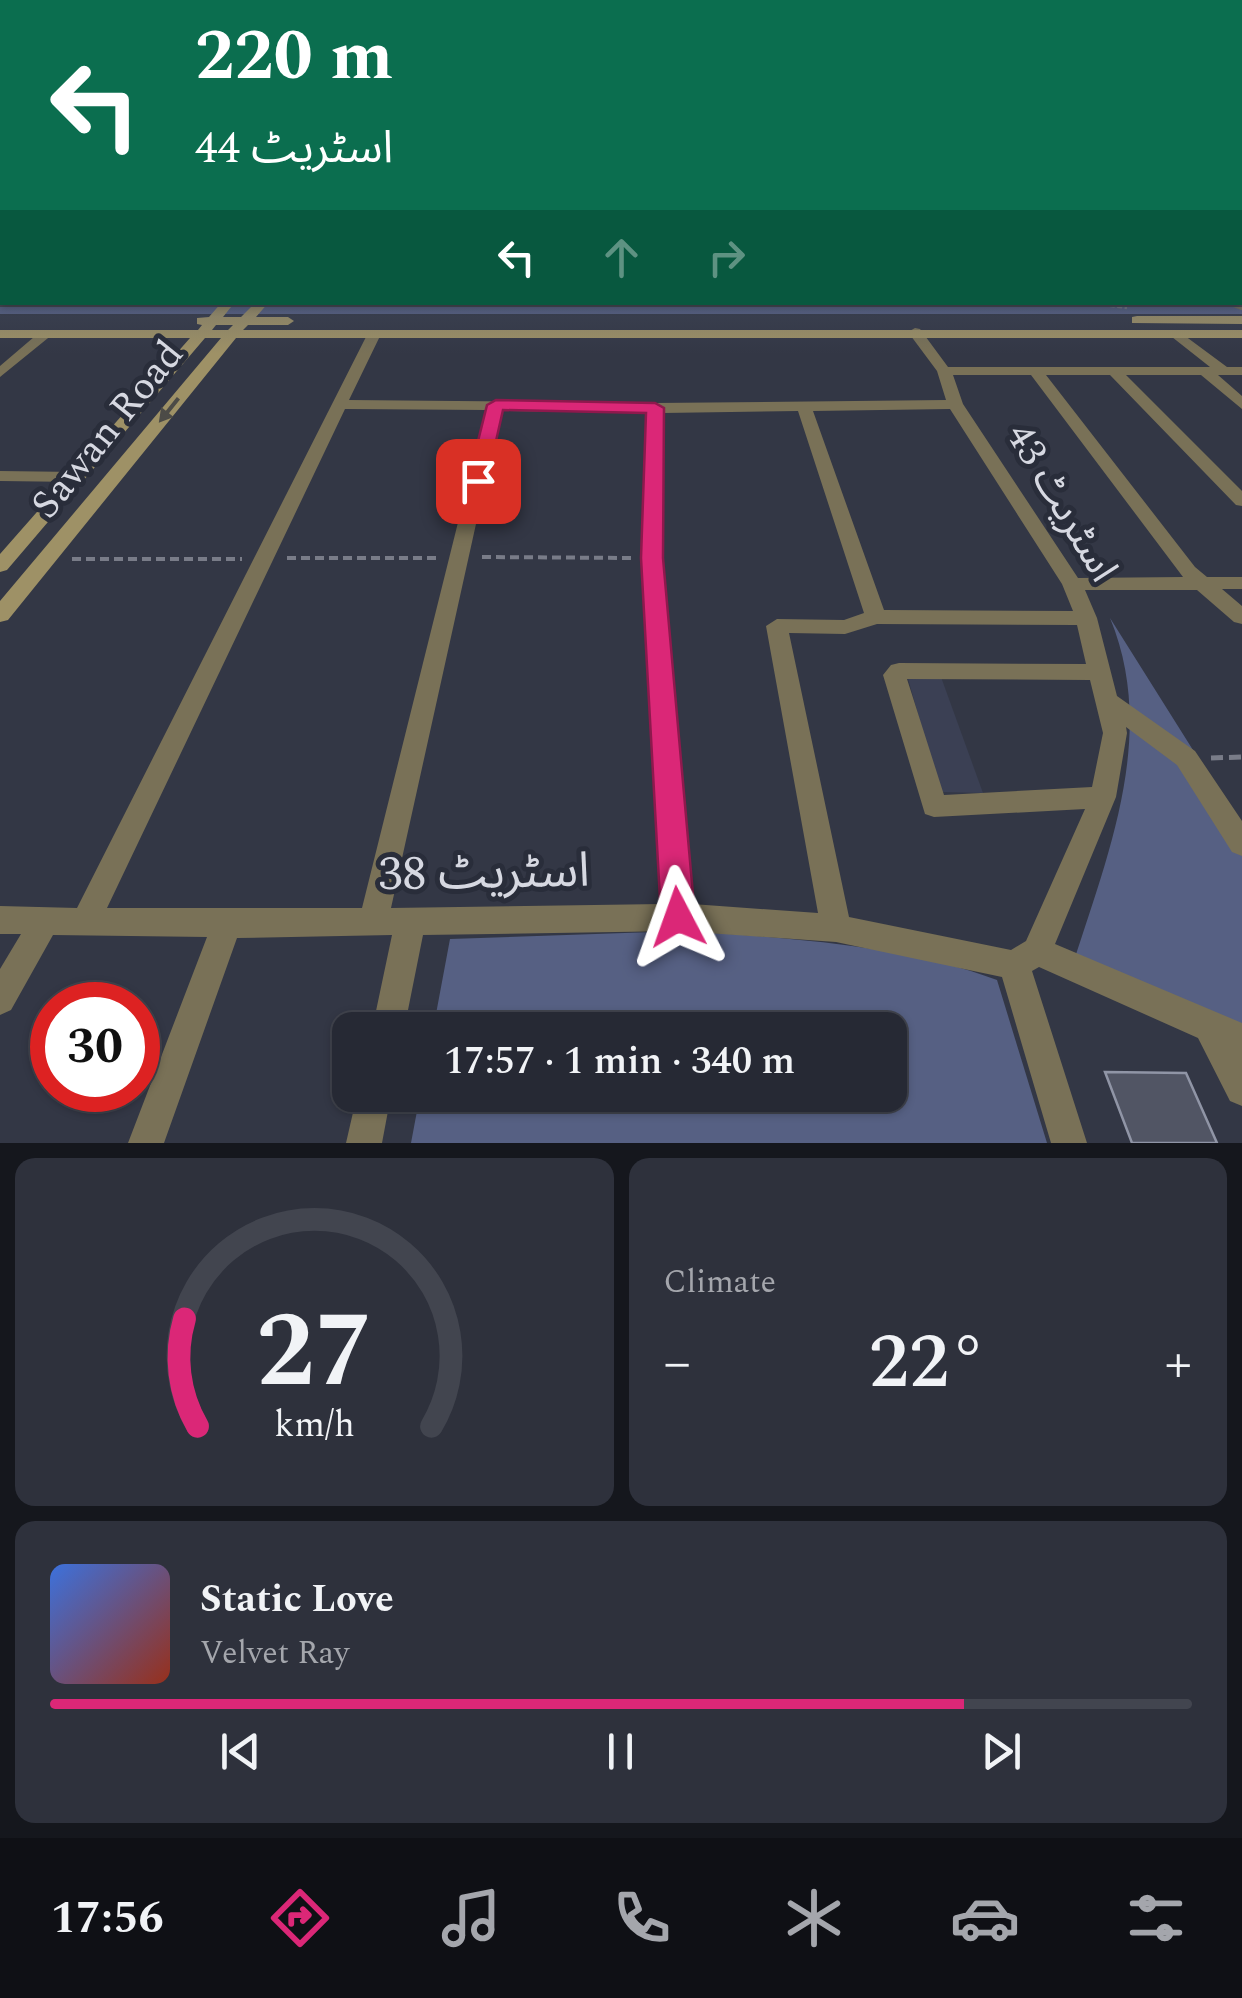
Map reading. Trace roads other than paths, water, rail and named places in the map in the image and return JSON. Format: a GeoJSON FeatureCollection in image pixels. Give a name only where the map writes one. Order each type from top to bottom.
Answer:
{"type":"FeatureCollection","features":[{"type":"Feature","properties":{"kind":"main road","name":"Sawan Road"},"geometry":{"type":"LineString","coordinates":[[0,566],[226,305]]}},
{"type":"Feature","properties":{"kind":"main road","name":"Sawan Road"},"geometry":{"type":"LineString","coordinates":[[0,615],[231,335],[260,305]]}},
{"type":"Feature","properties":{"kind":"main road"},"geometry":{"type":"LineString","coordinates":[[0,334],[204,328],[245,321],[1242,320]]}},
{"type":"Feature","properties":{"kind":"main road"},"geometry":{"type":"LineString","coordinates":[[0,322],[204,328],[231,335],[1242,334]]}},
{"type":"Feature","properties":{"kind":"street","name":"اسٹریٹ 43"},"geometry":{"type":"LineString","coordinates":[[915,332],[944,372],[956,404],[1072,584],[1086,618],[1115,732],[1103,797],[1026,958]]}},
{"type":"Feature","properties":{"kind":"street"},"geometry":{"type":"LineString","coordinates":[[0,373],[46,334]]}},
{"type":"Feature","properties":{"kind":"street"},"geometry":{"type":"LineString","coordinates":[[86,920],[374,334]]}},
{"type":"Feature","properties":{"kind":"street"},"geometry":{"type":"LineString","coordinates":[[1177,334],[1224,371]]}},
{"type":"Feature","properties":{"kind":"street"},"geometry":{"type":"LineString","coordinates":[[944,372],[1242,371]]}},
{"type":"Feature","properties":{"kind":"street"},"geometry":{"type":"LineString","coordinates":[[1036,372],[1199,584],[1227,600],[1242,617]]}},
{"type":"Feature","properties":{"kind":"street"},"geometry":{"type":"LineString","coordinates":[[1115,372],[1242,502]]}},
{"type":"Feature","properties":{"kind":"street"},"geometry":{"type":"LineString","coordinates":[[1206,372],[1242,404]]}},
{"type":"Feature","properties":{"kind":"street"},"geometry":{"type":"LineString","coordinates":[[339,404],[655,408],[956,404]]}},
{"type":"Feature","properties":{"kind":"street"},"geometry":{"type":"LineString","coordinates":[[803,404],[876,617]]}},
{"type":"Feature","properties":{"kind":"street"},"geometry":{"type":"LineString","coordinates":[[373,922],[496,405]]}},
{"type":"Feature","properties":{"kind":"street"},"geometry":{"type":"LineString","coordinates":[[655,408],[652,558],[678,917]]}},
{"type":"Feature","properties":{"kind":"street"},"geometry":{"type":"LineString","coordinates":[[0,476],[77,476]]}},
{"type":"Feature","properties":{"kind":"street"},"geometry":{"type":"LineString","coordinates":[[1072,584],[1242,583]]}},
{"type":"Feature","properties":{"kind":"street"},"geometry":{"type":"LineString","coordinates":[[836,928],[777,626],[846,627],[876,617],[1086,618]]}},
{"type":"Feature","properties":{"kind":"street"},"geometry":{"type":"LineString","coordinates":[[1100,672],[899,671],[894,675],[934,806],[1103,797]]}},
{"type":"Feature","properties":{"kind":"street"},"geometry":{"type":"LineString","coordinates":[[1109,702],[1186,758],[1242,844]]}},
{"type":"Feature","properties":{"kind":"street","name":"اسٹریٹ 38"},"geometry":{"type":"LineString","coordinates":[[0,920],[227,924],[678,917],[836,928],[1026,958],[1242,1040]]}},
{"type":"Feature","properties":{"kind":"street"},"geometry":{"type":"LineString","coordinates":[[0,999],[45,920]]}},
{"type":"Feature","properties":{"kind":"street"},"geometry":{"type":"LineString","coordinates":[[392,1012],[410,923]]}},
{"type":"Feature","properties":{"kind":"street"},"geometry":{"type":"LineString","coordinates":[[146,1143],[227,924]]}},
{"type":"Feature","properties":{"kind":"street"},"geometry":{"type":"LineString","coordinates":[[1026,958],[1069,1143]]}},
{"type":"Feature","properties":{"kind":"street"},"geometry":{"type":"LineString","coordinates":[[1210,1026],[1242,1089]]}},
{"type":"Feature","properties":{"kind":"street"},"geometry":{"type":"LineString","coordinates":[[364,1143],[370,1112]]}}]}
